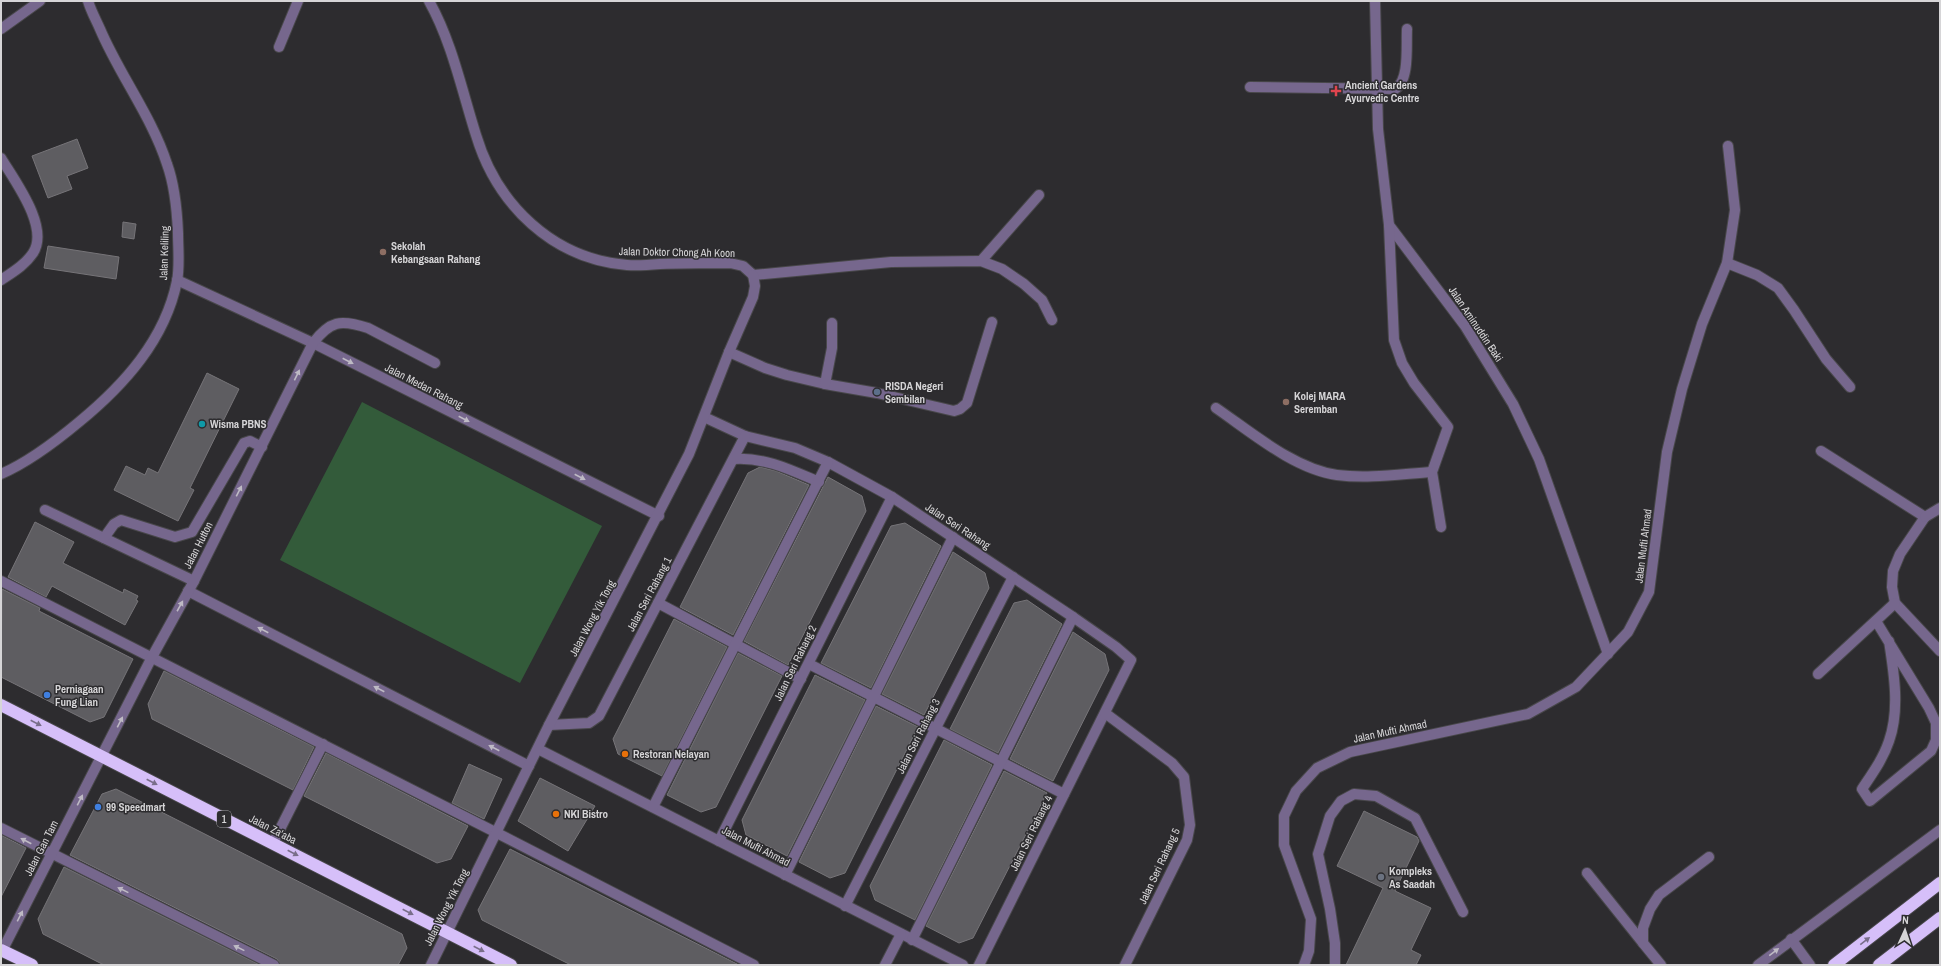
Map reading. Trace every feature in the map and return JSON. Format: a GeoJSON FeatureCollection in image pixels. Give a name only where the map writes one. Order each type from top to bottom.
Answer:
{"type":"FeatureCollection","features":[{"type":"Feature","properties":{"kind":"highway","name":"Jalan Za'aba"},"geometry":{"type":"LineString","coordinates":[[1,705],[511,965]]}},
{"type":"Feature","properties":{"kind":"highway"},"geometry":{"type":"LineString","coordinates":[[1834,965],[1940,882]]}},
{"type":"Feature","properties":{"kind":"highway"},"geometry":{"type":"LineString","coordinates":[[1879,965],[1940,918]]}},
{"type":"Feature","properties":{"kind":"highway"},"geometry":{"type":"LineString","coordinates":[[2,950],[32,965]]}},
{"type":"Feature","properties":{"kind":"street"},"geometry":{"type":"LineString","coordinates":[[1,29],[40,1]]}},
{"type":"Feature","properties":{"kind":"street","name":"Jalan Keliling"},"geometry":{"type":"LineString","coordinates":[[1,474],[57,440],[99,406],[132,372],[154,341],[167,312],[177,280],[177,220],[174,188],[167,163],[156,138],[107,46],[88,1]]}},
{"type":"Feature","properties":{"kind":"street"},"geometry":{"type":"LineString","coordinates":[[279,47],[298,1]]}},
{"type":"Feature","properties":{"kind":"street","name":"Jalan Doktor Chong Ah Koon"},"geometry":{"type":"LineString","coordinates":[[429,1],[436,14],[448,45],[480,150],[497,185],[523,217],[558,245],[590,259],[628,266],[730,263],[743,266],[753,275]]}},
{"type":"Feature","properties":{"kind":"street"},"geometry":{"type":"LineString","coordinates":[[1374,1],[1378,129],[1389,226],[1394,340],[1402,363],[1414,383],[1448,427],[1432,472],[1441,527]]}},
{"type":"Feature","properties":{"kind":"street"},"geometry":{"type":"LineString","coordinates":[[1250,87],[1395,89],[1401,86],[1405,78],[1407,29]]}},
{"type":"Feature","properties":{"kind":"street","name":"Jalan Mufti Ahmad"},"geometry":{"type":"LineString","coordinates":[[1304,965],[1309,951],[1311,919],[1284,845],[1284,816],[1296,791],[1317,768],[1350,752],[1528,714],[1576,687],[1628,632],[1649,592],[1667,452],[1682,389],[1702,324],[1727,263],[1735,210],[1728,146]]}},
{"type":"Feature","properties":{"kind":"street"},"geometry":{"type":"LineString","coordinates":[[1,158],[30,208],[38,234],[34,251],[24,264],[1,280]]}},
{"type":"Feature","properties":{"kind":"street"},"geometry":{"type":"LineString","coordinates":[[981,261],[1039,195]]}},
{"type":"Feature","properties":{"kind":"street","name":"Jalan Aminuddin Baki"},"geometry":{"type":"LineString","coordinates":[[1389,226],[1465,326],[1514,404],[1539,459],[1608,654]]}},
{"type":"Feature","properties":{"kind":"street"},"geometry":{"type":"LineString","coordinates":[[753,275],[891,262],[981,261],[1002,269],[1024,284],[1042,300],[1052,320]]}},
{"type":"Feature","properties":{"kind":"street"},"geometry":{"type":"LineString","coordinates":[[1727,263],[1757,275],[1778,288],[1826,358],[1850,387]]}},
{"type":"Feature","properties":{"kind":"street","name":"Jalan Wong Yik Tong"},"geometry":{"type":"LineString","coordinates":[[431,965],[549,725],[659,516],[689,454],[729,352],[753,297],[755,286],[753,275]]}},
{"type":"Feature","properties":{"kind":"street","name":"Jalan Medan Rahang"},"geometry":{"type":"LineString","coordinates":[[177,280],[313,344],[659,516]]}},
{"type":"Feature","properties":{"kind":"street"},"geometry":{"type":"LineString","coordinates":[[729,352],[765,368],[825,384],[877,393],[954,411],[960,409],[967,403],[992,322]]}},
{"type":"Feature","properties":{"kind":"street"},"geometry":{"type":"LineString","coordinates":[[825,384],[832,348],[832,323]]}},
{"type":"Feature","properties":{"kind":"street","name":"Jalan Hutton"},"geometry":{"type":"LineString","coordinates":[[102,757],[152,657],[194,581],[313,344],[324,329],[334,324],[356,324],[368,328],[435,363]]}},
{"type":"Feature","properties":{"kind":"street"},"geometry":{"type":"LineString","coordinates":[[1216,408],[1286,456],[1307,466],[1336,475],[1361,477],[1432,472]]}},
{"type":"Feature","properties":{"kind":"street","name":"Jalan Seri Rahang"},"geometry":{"type":"LineString","coordinates":[[704,417],[745,436],[795,448],[828,462],[892,497],[1073,616],[1131,660],[1105,713]]}},
{"type":"Feature","properties":{"kind":"street","name":"Jalan Seri Rahang 1"},"geometry":{"type":"LineString","coordinates":[[549,725],[589,723],[598,716],[745,436]]}},
{"type":"Feature","properties":{"kind":"street"},"geometry":{"type":"LineString","coordinates":[[104,538],[114,524],[121,520],[175,537],[192,532],[244,444],[250,441],[262,447]]}},
{"type":"Feature","properties":{"kind":"street"},"geometry":{"type":"LineString","coordinates":[[1821,451],[1925,517]]}},
{"type":"Feature","properties":{"kind":"street"},"geometry":{"type":"LineString","coordinates":[[734,459],[748,458],[765,460],[819,482]]}},
{"type":"Feature","properties":{"kind":"street"},"geometry":{"type":"LineString","coordinates":[[653,807],[828,462]]}},
{"type":"Feature","properties":{"kind":"street","name":"Jalan Seri Rahang 2"},"geometry":{"type":"LineString","coordinates":[[719,841],[802,679],[892,497]]}},
{"type":"Feature","properties":{"kind":"street"},"geometry":{"type":"LineString","coordinates":[[1940,508],[1925,517],[1900,554],[1893,571],[1892,587],[1895,603],[1940,651]]}},
{"type":"Feature","properties":{"kind":"street"},"geometry":{"type":"LineString","coordinates":[[46,510],[194,581]]}},
{"type":"Feature","properties":{"kind":"street"},"geometry":{"type":"LineString","coordinates":[[785,875],[953,537]]}},
{"type":"Feature","properties":{"kind":"street","name":"Jalan Seri Rahang 3"},"geometry":{"type":"LineString","coordinates":[[846,906],[1013,577]]}},
{"type":"Feature","properties":{"kind":"street"},"geometry":{"type":"LineString","coordinates":[[1,581],[754,965]]}},
{"type":"Feature","properties":{"kind":"street"},"geometry":{"type":"LineString","coordinates":[[188,591],[529,766]]}},
{"type":"Feature","properties":{"kind":"street"},"geometry":{"type":"LineString","coordinates":[[658,603],[802,679]]}},
{"type":"Feature","properties":{"kind":"street"},"geometry":{"type":"LineString","coordinates":[[1818,674],[1895,603]]}},
{"type":"Feature","properties":{"kind":"street"},"geometry":{"type":"LineString","coordinates":[[912,940],[1073,616]]}},
{"type":"Feature","properties":{"kind":"street"},"geometry":{"type":"LineString","coordinates":[[1876,621],[1889,641],[1929,708],[1936,723],[1936,740],[1931,751],[1870,801],[1862,789],[1879,764],[1890,741],[1893,721],[1894,672],[1889,641]]}},
{"type":"Feature","properties":{"kind":"street"},"geometry":{"type":"LineString","coordinates":[[809,664],[1064,794]]}},
{"type":"Feature","properties":{"kind":"street","name":"Jalan Seri Rahang 4"},"geometry":{"type":"LineString","coordinates":[[979,965],[1105,713]]}},
{"type":"Feature","properties":{"kind":"street","name":"Jalan Seri Rahang 5"},"geometry":{"type":"LineString","coordinates":[[1105,713],[1172,763],[1184,777],[1190,825],[1186,840],[1125,965]]}},
{"type":"Feature","properties":{"kind":"street"},"geometry":{"type":"LineString","coordinates":[[273,843],[322,744]]}},
{"type":"Feature","properties":{"kind":"street","name":"Jalan Mufti Ahmad"},"geometry":{"type":"LineString","coordinates":[[538,749],[963,965]]}},
{"type":"Feature","properties":{"kind":"street","name":"Jalan Gan Tam"},"geometry":{"type":"LineString","coordinates":[[2,950],[102,757]]}},
{"type":"Feature","properties":{"kind":"street"},"geometry":{"type":"LineString","coordinates":[[1334,965],[1335,943],[1330,909],[1318,854],[1330,816],[1341,801],[1354,794],[1376,796],[1415,818],[1463,912]]}},
{"type":"Feature","properties":{"kind":"street"},"geometry":{"type":"LineString","coordinates":[[1,828],[274,965]]}},
{"type":"Feature","properties":{"kind":"street"},"geometry":{"type":"LineString","coordinates":[[1758,965],[1940,830]]}},
{"type":"Feature","properties":{"kind":"street"},"geometry":{"type":"LineString","coordinates":[[1644,942],[1644,928],[1650,909],[1659,895],[1709,857]]}},
{"type":"Feature","properties":{"kind":"street"},"geometry":{"type":"LineString","coordinates":[[1587,873],[1661,965]]}},
{"type":"Feature","properties":{"kind":"street"},"geometry":{"type":"LineString","coordinates":[[885,965],[901,934]]}},
{"type":"Feature","properties":{"kind":"street"},"geometry":{"type":"LineString","coordinates":[[1791,940],[1810,965]]}},
{"type":"Feature","properties":{"kind":"green space"},"geometry":{"type":"Polygon","coordinates":[[[362,402],[602,526],[520,683],[280,560],[362,402]]]}},
{"type":"Feature","properties":{"kind":"building"},"geometry":{"type":"Polygon","coordinates":[[[77,139],[88,168],[67,176],[72,189],[48,198],[32,156],[77,139]]]}},
{"type":"Feature","properties":{"kind":"building"},"geometry":{"type":"Polygon","coordinates":[[[123,222],[136,224],[134,239],[122,237],[123,222]]]}},
{"type":"Feature","properties":{"kind":"building"},"geometry":{"type":"Polygon","coordinates":[[[48,246],[119,257],[116,279],[44,268],[48,246]]]}},
{"type":"Feature","properties":{"kind":"building"},"geometry":{"type":"Polygon","coordinates":[[[207,373],[239,389],[190,488],[194,490],[178,521],[114,490],[126,466],[145,475],[148,468],[158,473],[207,373]]]}},
{"type":"Feature","properties":{"kind":"building"},"geometry":{"type":"Polygon","coordinates":[[[760,467],[776,471],[809,485],[733,635],[680,607],[748,473],[760,467]]]}},
{"type":"Feature","properties":{"kind":"building"},"geometry":{"type":"Polygon","coordinates":[[[828,477],[862,496],[866,511],[788,665],[744,641],[828,477]]]}},
{"type":"Feature","properties":{"kind":"building"},"geometry":{"type":"Polygon","coordinates":[[[35,522],[74,542],[63,563],[123,593],[124,589],[138,596],[136,600],[138,601],[125,625],[52,586],[46,597],[8,577],[35,522]]]}},
{"type":"Feature","properties":{"kind":"building"},"geometry":{"type":"Polygon","coordinates":[[[905,523],[941,546],[871,688],[821,663],[891,526],[905,523]]]}},
{"type":"Feature","properties":{"kind":"building"},"geometry":{"type":"Polygon","coordinates":[[[953,552],[985,573],[989,588],[924,715],[882,694],[953,552]]]}},
{"type":"Feature","properties":{"kind":"building"},"geometry":{"type":"Polygon","coordinates":[[[2,589],[40,608],[39,611],[133,659],[104,717],[90,722],[1,677],[2,589]]]}},
{"type":"Feature","properties":{"kind":"building"},"geometry":{"type":"Polygon","coordinates":[[[1027,600],[1062,624],[998,753],[950,729],[1014,603],[1027,600]]]}},
{"type":"Feature","properties":{"kind":"building"},"geometry":{"type":"Polygon","coordinates":[[[674,619],[727,647],[662,776],[618,754],[613,739],[674,619]]]}},
{"type":"Feature","properties":{"kind":"building"},"geometry":{"type":"Polygon","coordinates":[[[1073,632],[1105,654],[1109,670],[1053,781],[1010,759],[1073,632]]]}},
{"type":"Feature","properties":{"kind":"building"},"geometry":{"type":"Polygon","coordinates":[[[738,653],[782,676],[716,807],[701,812],[667,795],[738,653]]]}},
{"type":"Feature","properties":{"kind":"building"},"geometry":{"type":"Polygon","coordinates":[[[164,671],[314,747],[293,790],[152,719],[148,704],[164,671]]]}},
{"type":"Feature","properties":{"kind":"building"},"geometry":{"type":"Polygon","coordinates":[[[815,675],[865,700],[787,856],[746,835],[742,820],[815,675]]]}},
{"type":"Feature","properties":{"kind":"building"},"geometry":{"type":"Polygon","coordinates":[[[876,706],[918,727],[845,873],[830,878],[799,862],[876,706]]]}},
{"type":"Feature","properties":{"kind":"building"},"geometry":{"type":"Polygon","coordinates":[[[944,740],[992,765],[915,920],[875,900],[870,886],[944,740]]]}},
{"type":"Feature","properties":{"kind":"building"},"geometry":{"type":"Polygon","coordinates":[[[326,753],[468,826],[451,859],[437,863],[304,796],[326,753]]]}},
{"type":"Feature","properties":{"kind":"building"},"geometry":{"type":"Polygon","coordinates":[[[469,764],[502,779],[484,819],[452,803],[469,764]]]}},
{"type":"Feature","properties":{"kind":"building"},"geometry":{"type":"Polygon","coordinates":[[[1004,771],[1047,793],[973,938],[959,943],[926,926],[1004,771]]]}},
{"type":"Feature","properties":{"kind":"building","name":"NKI Bistro"},"geometry":{"type":"Polygon","coordinates":[[[540,778],[595,806],[568,851],[518,821],[540,778]]]}},
{"type":"Feature","properties":{"kind":"building"},"geometry":{"type":"Polygon","coordinates":[[[116,789],[402,934],[407,948],[398,965],[280,965],[277,959],[70,855],[102,794],[116,789]]]}},
{"type":"Feature","properties":{"kind":"building","name":"Kompleks As Saadah"},"geometry":{"type":"Polygon","coordinates":[[[1364,811],[1417,837],[1419,841],[1395,891],[1431,908],[1411,950],[1421,955],[1416,965],[1346,965],[1383,888],[1337,866],[1364,811]]]}},
{"type":"Feature","properties":{"kind":"building"},"geometry":{"type":"Polygon","coordinates":[[[1,835],[26,848],[1,897],[1,835]]]}},
{"type":"Feature","properties":{"kind":"building"},"geometry":{"type":"Polygon","coordinates":[[[510,849],[739,965],[571,965],[555,957],[482,920],[478,910],[510,849]]]}},
{"type":"Feature","properties":{"kind":"building"},"geometry":{"type":"Polygon","coordinates":[[[64,867],[260,965],[104,965],[43,934],[38,919],[64,867]]]}},
{"type":"Feature","properties":{"kind":"place","name":"Ancient Gardens Ayurvedic Centre"},"geometry":{"type":"Point","coordinates":[1336,91]}},
{"type":"Feature","properties":{"kind":"place","name":"Sekolah Kebangsaan Rahang"},"geometry":{"type":"Point","coordinates":[383,252]}},
{"type":"Feature","properties":{"kind":"place","name":"RISDA Negeri Sembilan"},"geometry":{"type":"Point","coordinates":[877,392]}},
{"type":"Feature","properties":{"kind":"place","name":"Kolej MARA Seremban"},"geometry":{"type":"Point","coordinates":[1286,402]}},
{"type":"Feature","properties":{"kind":"place","name":"Wisma PBNS"},"geometry":{"type":"Point","coordinates":[202,424]}},
{"type":"Feature","properties":{"kind":"place","name":"Perniagaan Fung Lian"},"geometry":{"type":"Point","coordinates":[47,695]}},
{"type":"Feature","properties":{"kind":"place","name":"Restoran Nelayan"},"geometry":{"type":"Point","coordinates":[625,754]}},
{"type":"Feature","properties":{"kind":"place","name":"99 Speedmart"},"geometry":{"type":"Point","coordinates":[98,807]}},
{"type":"Feature","properties":{"kind":"place","name":"NKI Bistro"},"geometry":{"type":"Point","coordinates":[556,814]}},
{"type":"Feature","properties":{"kind":"place","name":"Kompleks As Saadah"},"geometry":{"type":"Point","coordinates":[1381,877]}}]}
